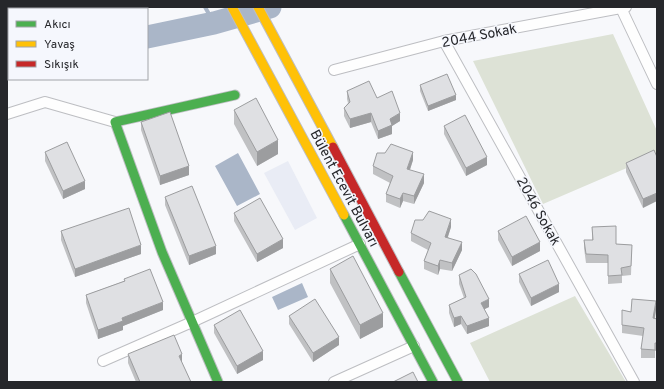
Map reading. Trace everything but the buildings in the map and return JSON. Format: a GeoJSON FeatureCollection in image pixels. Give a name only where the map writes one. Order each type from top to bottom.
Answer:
{"type":"FeatureCollection","features":[{"type":"Feature","properties":{"kind":"main road","name":"Bülent Ecevit Bulvarı"},"geometry":{"type":"LineString","coordinates":[[232,7],[433,382]]}},
{"type":"Feature","properties":{"kind":"main road","name":"Bülent Ecevit Bulvarı"},"geometry":{"type":"LineString","coordinates":[[258,7],[458,382]]}},
{"type":"Feature","properties":{"kind":"main road"},"geometry":{"type":"LineString","coordinates":[[218,382],[162,252],[115,122],[235,95]]}},
{"type":"Feature","properties":{"kind":"street","name":"2044 Sokak"},"geometry":{"type":"LineString","coordinates":[[334,70],[444,41],[624,8]]}},
{"type":"Feature","properties":{"kind":"street"},"geometry":{"type":"LineString","coordinates":[[624,8],[657,84]]}},
{"type":"Feature","properties":{"kind":"street","name":"2046 Sokak"},"geometry":{"type":"LineString","coordinates":[[444,41],[634,382]]}},
{"type":"Feature","properties":{"kind":"street"},"geometry":{"type":"LineString","coordinates":[[7,114],[45,102],[115,122]]}},
{"type":"Feature","properties":{"kind":"street"},"geometry":{"type":"LineString","coordinates":[[103,361],[192,322],[360,244]]}},
{"type":"Feature","properties":{"kind":"street"},"geometry":{"type":"LineString","coordinates":[[334,382],[414,346]]}},
{"type":"Feature","properties":{"kind":"shaded area"},"geometry":{"type":"Polygon","coordinates":[[[613,34],[657,131],[657,155],[543,204],[473,61],[613,34]]]}},
{"type":"Feature","properties":{"kind":"shaded area"},"geometry":{"type":"Polygon","coordinates":[[[288,161],[317,218],[295,230],[264,173],[288,161]]]}},
{"type":"Feature","properties":{"kind":"shaded area"},"geometry":{"type":"Polygon","coordinates":[[[575,296],[626,382],[490,382],[470,343],[575,296]]]}},
{"type":"Feature","properties":{"kind":"water"},"geometry":{"type":"Polygon","coordinates":[[[238,153],[260,194],[237,206],[215,166],[238,153]]]}},
{"type":"Feature","properties":{"kind":"water"},"geometry":{"type":"Polygon","coordinates":[[[302,283],[308,297],[278,310],[272,297],[302,283]]]}},
{"type":"Feature","properties":{"kind":"waterway"},"geometry":{"type":"LineString","coordinates":[[205,7],[214,23]]}},
{"type":"Feature","properties":{"kind":"waterway"},"geometry":{"type":"LineString","coordinates":[[148,37],[214,23],[270,7]]}},
{"type":"Feature","properties":{"kind":"traffic: fast"},"geometry":{"type":"LineString","coordinates":[[218,382],[162,252],[115,122],[235,95]]}},
{"type":"Feature","properties":{"kind":"traffic: fast"},"geometry":{"type":"LineString","coordinates":[[344,215],[433,382]]}},
{"type":"Feature","properties":{"kind":"traffic: fast"},"geometry":{"type":"LineString","coordinates":[[399,272],[458,382]]}},
{"type":"Feature","properties":{"kind":"traffic: slow"},"geometry":{"type":"LineString","coordinates":[[232,7],[344,215]]}},
{"type":"Feature","properties":{"kind":"traffic: slow"},"geometry":{"type":"LineString","coordinates":[[258,7],[333,147]]}},
{"type":"Feature","properties":{"kind":"traffic: jam"},"geometry":{"type":"LineString","coordinates":[[333,147],[399,272]]}}]}
